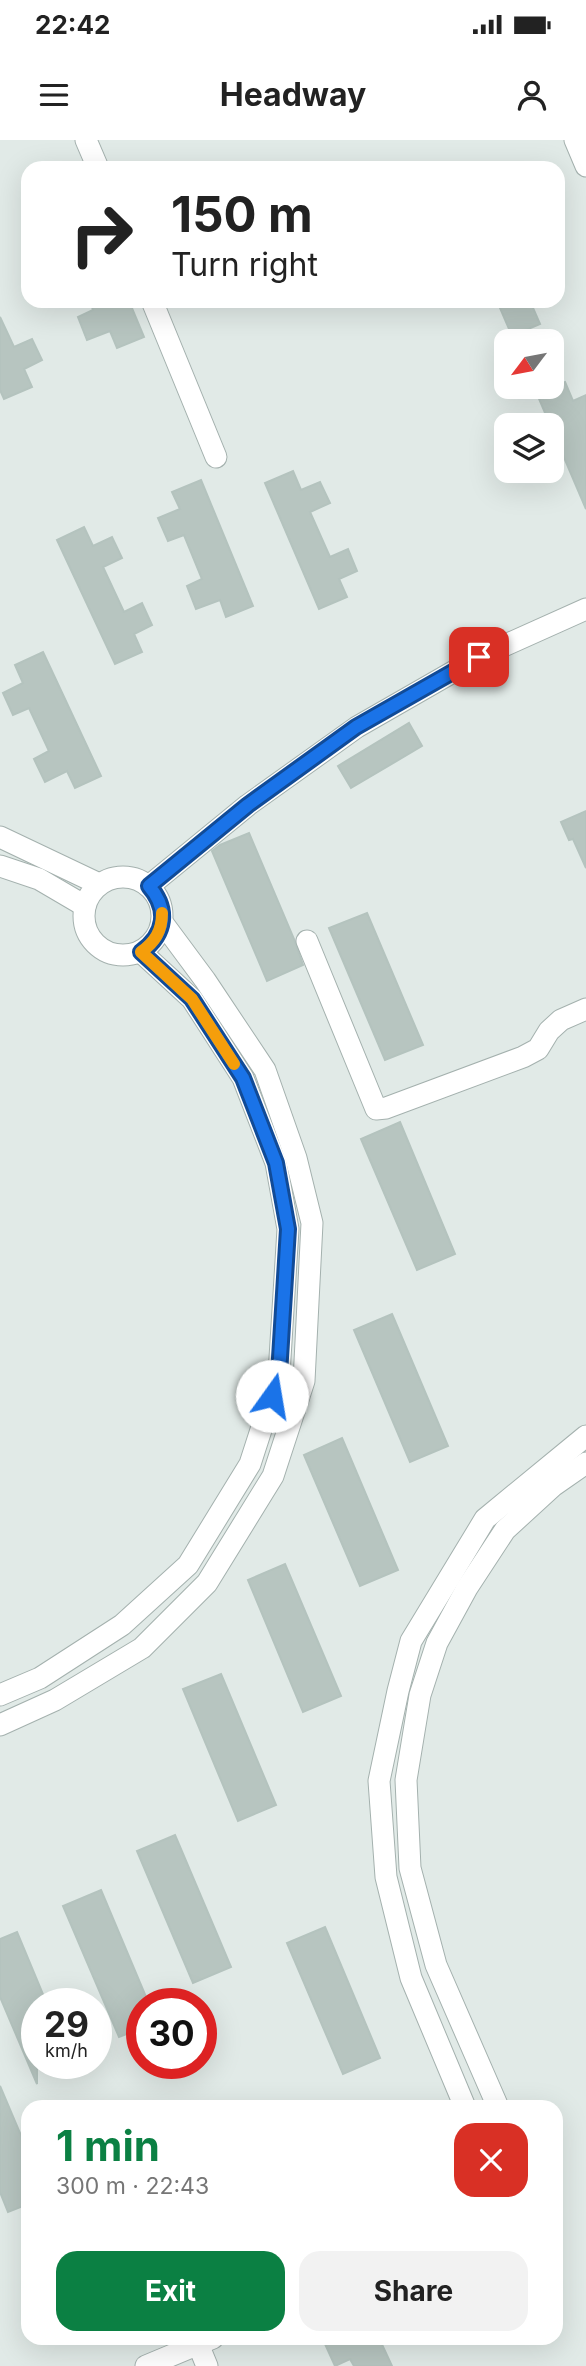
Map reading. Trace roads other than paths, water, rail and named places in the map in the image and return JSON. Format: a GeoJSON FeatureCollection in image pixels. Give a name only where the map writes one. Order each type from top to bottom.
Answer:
{"type":"FeatureCollection","features":[{"type":"Feature","properties":{"kind":"street"},"geometry":{"type":"LineString","coordinates":[[86,140],[95,161]]}},
{"type":"Feature","properties":{"kind":"street"},"geometry":{"type":"LineString","coordinates":[[575,140],[586,166]]}},
{"type":"Feature","properties":{"kind":"street"},"geometry":{"type":"LineString","coordinates":[[155,308],[216,457]]}},
{"type":"Feature","properties":{"kind":"street"},"geometry":{"type":"LineString","coordinates":[[149,886],[248,805],[356,727],[479,657],[586,609]]}},
{"type":"Feature","properties":{"kind":"street"},"geometry":{"type":"LineString","coordinates":[[0,837],[99,884]]}},
{"type":"Feature","properties":{"kind":"street"},"geometry":{"type":"LineString","coordinates":[[0,866],[38,879],[85,906]]}},
{"type":"Feature","properties":{"kind":"street"},"geometry":{"type":"LineString","coordinates":[[125,876],[138,879],[149,886],[158,896],[162,909],[159,934],[151,944],[141,952],[116,955],[94,943],[84,920],[85,906],[90,894],[99,884],[111,878],[125,876]]}},
{"type":"Feature","properties":{"kind":"street"},"geometry":{"type":"LineString","coordinates":[[0,1725],[54,1700],[142,1648],[207,1583],[273,1476],[304,1381],[312,1223],[296,1158],[265,1070],[205,980],[162,922]]}},
{"type":"Feature","properties":{"kind":"street"},"geometry":{"type":"LineString","coordinates":[[307,942],[376,1108],[386,1108],[523,1057],[538,1049],[549,1031],[561,1020],[586,1009]]}},
{"type":"Feature","properties":{"kind":"street"},"geometry":{"type":"LineString","coordinates":[[0,1695],[40,1678],[122,1625],[188,1565],[250,1464],[279,1374],[288,1229],[276,1163],[236,1066],[192,999],[141,952]]}},
{"type":"Feature","properties":{"kind":"street"},"geometry":{"type":"LineString","coordinates":[[462,2100],[411,1978],[386,1877],[379,1781],[411,1641],[485,1519],[586,1436]]}},
{"type":"Feature","properties":{"kind":"street"},"geometry":{"type":"LineString","coordinates":[[495,2100],[436,1965],[410,1868],[406,1780],[421,1695],[437,1643],[467,1588],[505,1530],[553,1486],[586,1463]]}},
{"type":"Feature","properties":{"kind":"street"},"geometry":{"type":"LineString","coordinates":[[146,2366],[196,2345]]}},
{"type":"Feature","properties":{"kind":"street"},"geometry":{"type":"LineString","coordinates":[[206,2345],[207,2366]]}}]}
